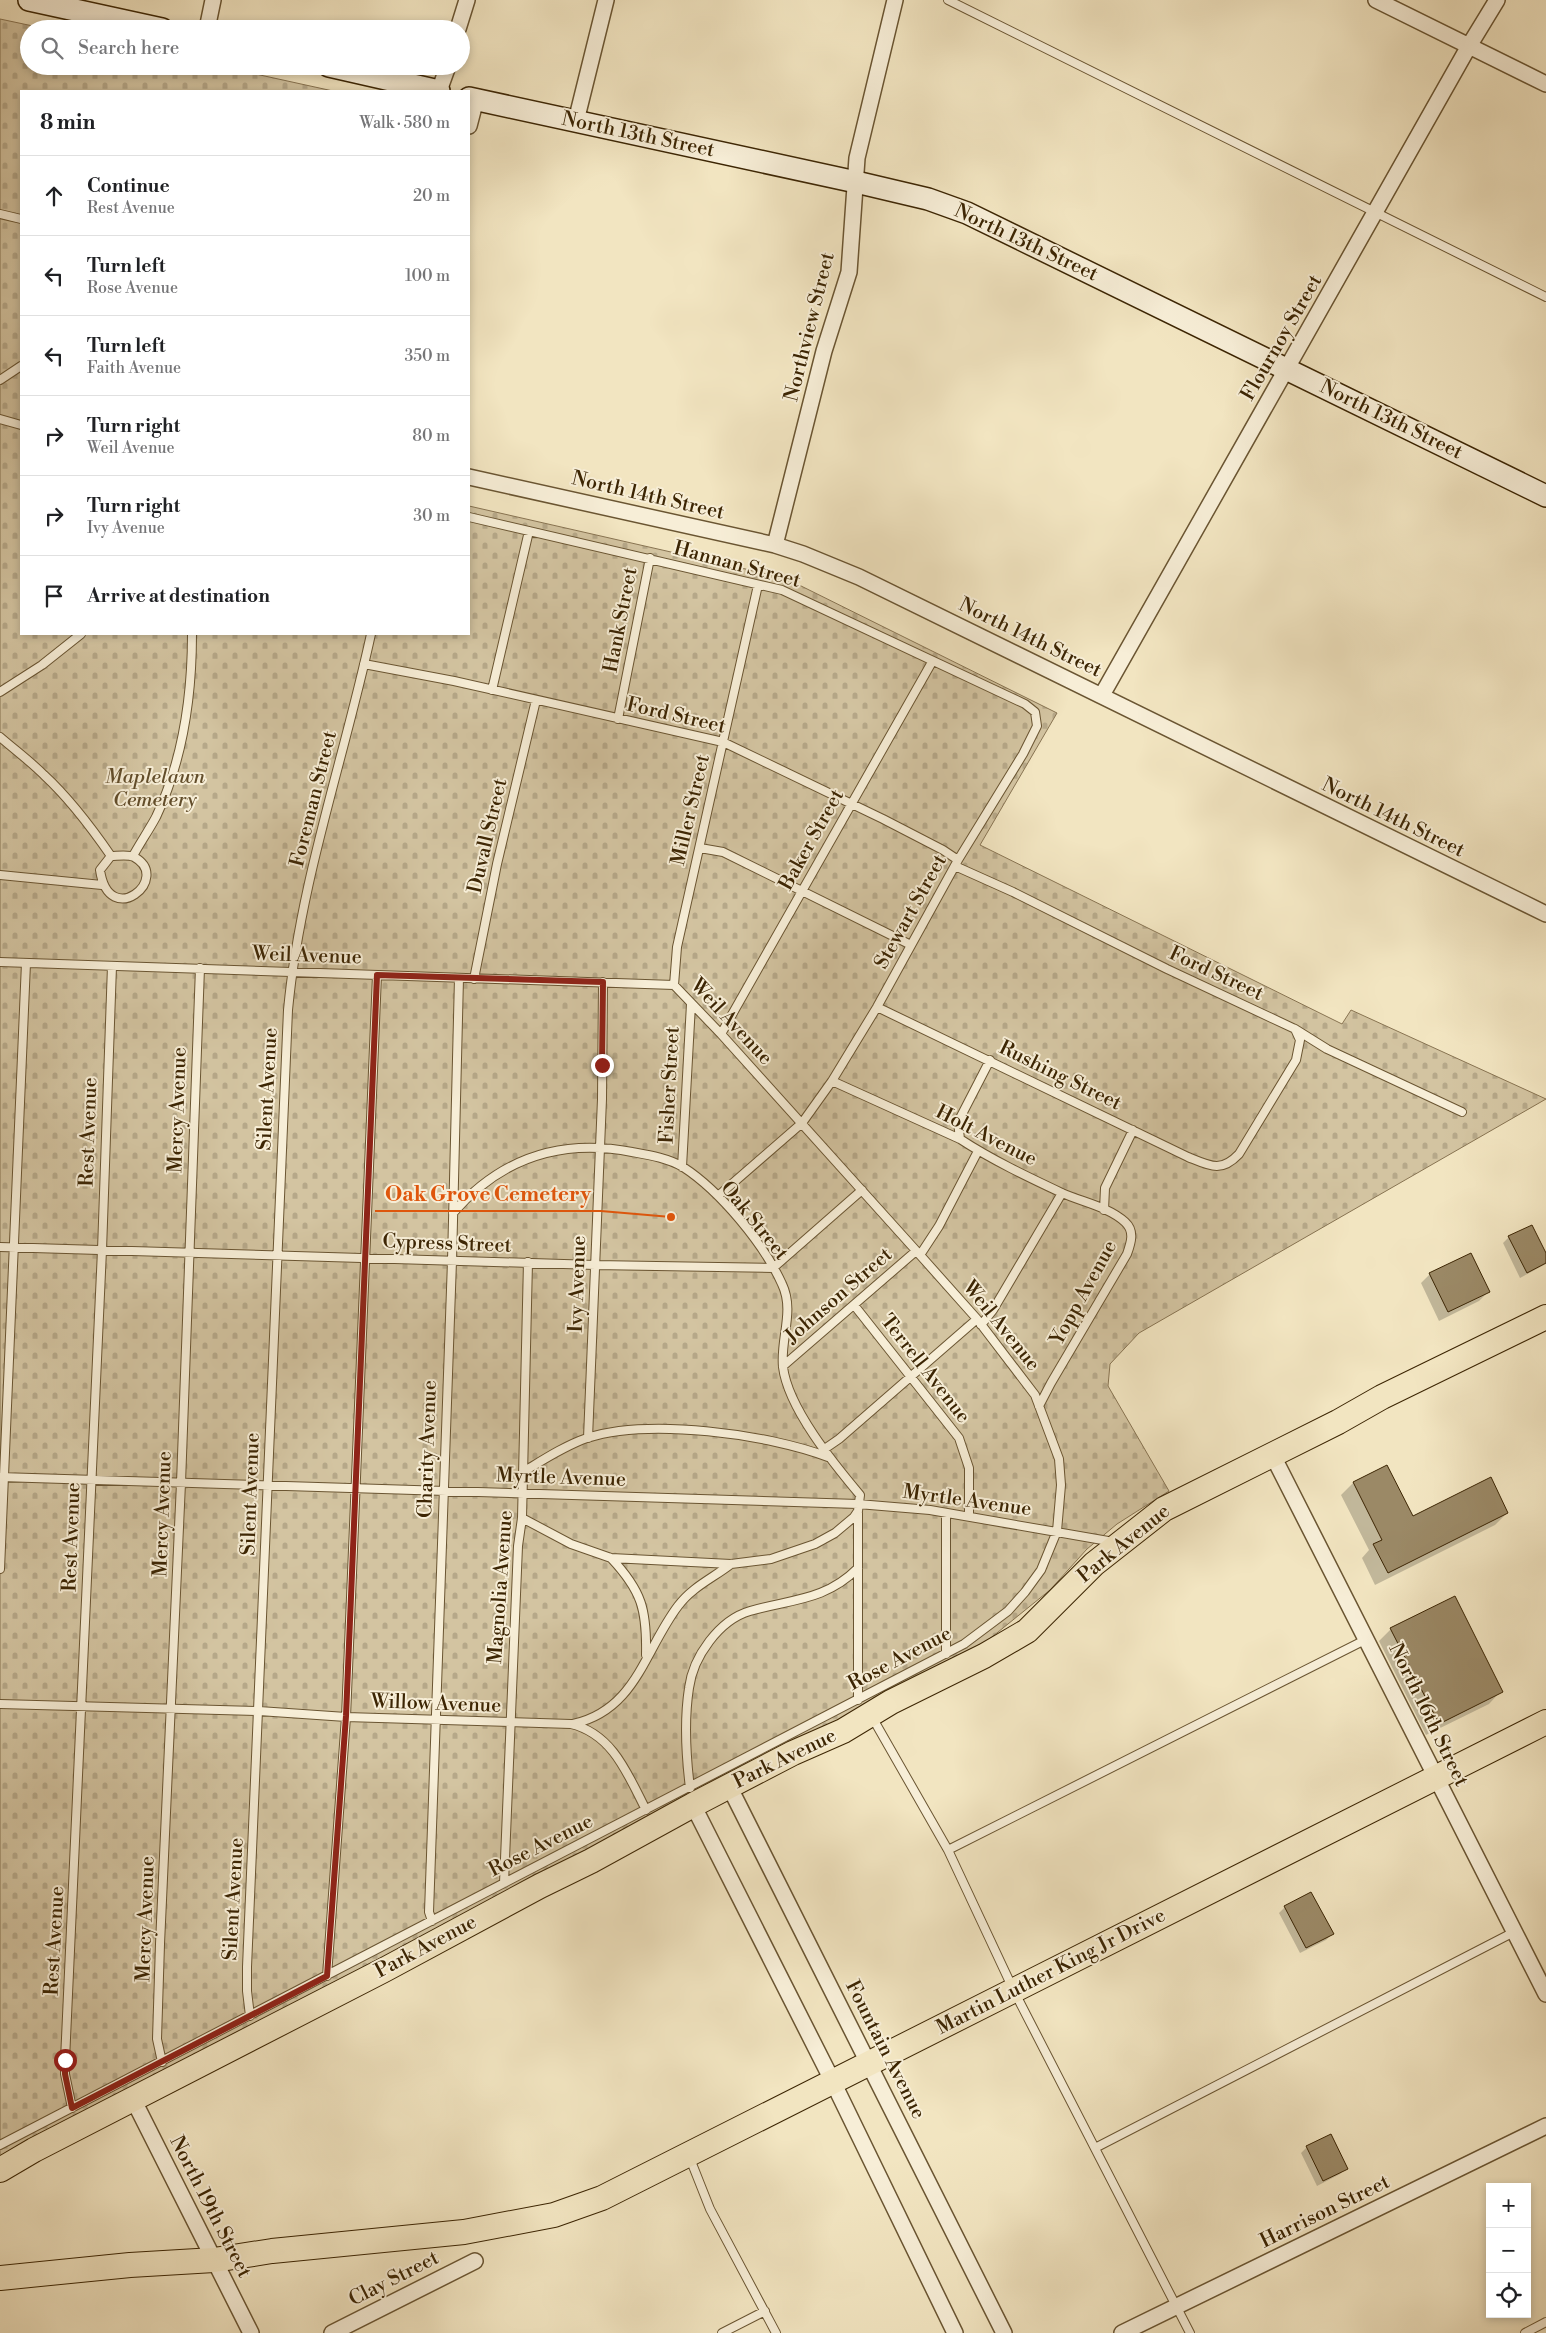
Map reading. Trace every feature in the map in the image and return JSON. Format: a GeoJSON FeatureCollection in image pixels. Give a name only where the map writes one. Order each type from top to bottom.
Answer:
{"type":"FeatureCollection","features":[{"type":"Feature","properties":{"kind":"main road"},"geometry":{"type":"LineString","coordinates":[[29,0],[79,5],[131,20]]}},
{"type":"Feature","properties":{"kind":"main road"},"geometry":{"type":"LineString","coordinates":[[369,75],[435,90]]}},
{"type":"Feature","properties":{"kind":"main road","name":"North 13th Street"},"geometry":{"type":"LineString","coordinates":[[472,99],[856,182],[928,199],[967,213],[1546,496]]}},
{"type":"Feature","properties":{"kind":"main road","name":"Park Avenue"},"geometry":{"type":"LineString","coordinates":[[0,2170],[34,2150],[384,1970],[540,1886],[592,1861],[691,1796],[729,1786],[865,1708],[891,1702],[984,1656],[1027,1631],[1094,1564],[1164,1509],[1546,1317]]}},
{"type":"Feature","properties":{"kind":"main road","name":"Martin Luther King Jr Drive"},"geometry":{"type":"LineString","coordinates":[[0,2278],[130,2265],[214,2260],[272,2251],[464,2232],[554,2214],[602,2198],[1546,1722]]}},
{"type":"Feature","properties":{"kind":"street"},"geometry":{"type":"LineString","coordinates":[[209,20],[213,0]]}},
{"type":"Feature","properties":{"kind":"street"},"geometry":{"type":"LineString","coordinates":[[461,20],[467,0]]}},
{"type":"Feature","properties":{"kind":"street"},"geometry":{"type":"LineString","coordinates":[[576,122],[606,0]]}},
{"type":"Feature","properties":{"kind":"street","name":"Northview Street"},"geometry":{"type":"LineString","coordinates":[[775,545],[824,351],[849,272],[857,158],[869,99],[894,0]]}},
{"type":"Feature","properties":{"kind":"street"},"geometry":{"type":"LineString","coordinates":[[1376,0],[1546,84]]}},
{"type":"Feature","properties":{"kind":"street","name":"Flournoy Street"},"geometry":{"type":"LineString","coordinates":[[1102,695],[1469,46],[1497,0]]}},
{"type":"Feature","properties":{"kind":"street"},"geometry":{"type":"LineString","coordinates":[[439,90],[445,75]]}},
{"type":"Feature","properties":{"kind":"street"},"geometry":{"type":"LineString","coordinates":[[470,117],[472,99]]}},
{"type":"Feature","properties":{"kind":"street","name":"North 14th Street"},"geometry":{"type":"LineString","coordinates":[[470,477],[775,545],[803,554],[859,577],[1546,914]]}},
{"type":"Feature","properties":{"kind":"street","name":"North 16th Street"},"geometry":{"type":"LineString","coordinates":[[1272,1454],[1368,1639],[1546,1994]]}},
{"type":"Feature","properties":{"kind":"street","name":"Fountain Avenue"},"geometry":{"type":"LineString","coordinates":[[729,1786],[870,2063],[1004,2333]]}},
{"type":"Feature","properties":{"kind":"street"},"geometry":{"type":"LineString","coordinates":[[691,1796],[955,2333]]}},
{"type":"Feature","properties":{"kind":"street","name":"North 19th Street"},"geometry":{"type":"LineString","coordinates":[[132,2099],[251,2333]]}},
{"type":"Feature","properties":{"kind":"street","name":"Harrison Street"},"geometry":{"type":"LineString","coordinates":[[1122,2333],[1546,2126]]}},
{"type":"Feature","properties":{"kind":"street","name":"Clay Street"},"geometry":{"type":"LineString","coordinates":[[332,2333],[475,2261]]}},
{"type":"Feature","properties":{"kind":"lane"},"geometry":{"type":"LineString","coordinates":[[948,0],[1546,297]]}},
{"type":"Feature","properties":{"kind":"lane"},"geometry":{"type":"LineString","coordinates":[[0,214],[20,219]]}},
{"type":"Feature","properties":{"kind":"lane"},"geometry":{"type":"LineString","coordinates":[[0,380],[20,367]]}},
{"type":"Feature","properties":{"kind":"lane"},"geometry":{"type":"LineString","coordinates":[[0,419],[20,425]]}},
{"type":"Feature","properties":{"kind":"lane","name":"Hannan Street"},"geometry":{"type":"LineString","coordinates":[[470,517],[782,590],[1025,704],[1035,712]]}},
{"type":"Feature","properties":{"kind":"lane"},"geometry":{"type":"LineString","coordinates":[[492,690],[529,531]]}},
{"type":"Feature","properties":{"kind":"lane","name":"Hank Street"},"geometry":{"type":"LineString","coordinates":[[618,719],[650,558]]}},
{"type":"Feature","properties":{"kind":"lane","name":"Miller Street"},"geometry":{"type":"LineString","coordinates":[[674,985],[677,947],[758,585]]}},
{"type":"Feature","properties":{"kind":"lane"},"geometry":{"type":"LineString","coordinates":[[0,692],[42,665],[80,635]]}},
{"type":"Feature","properties":{"kind":"lane"},"geometry":{"type":"LineString","coordinates":[[132,856],[156,815],[178,753],[188,703],[192,635]]}},
{"type":"Feature","properties":{"kind":"lane","name":"Foreman Street"},"geometry":{"type":"LineString","coordinates":[[292,973],[306,900],[371,635]]}},
{"type":"Feature","properties":{"kind":"lane","name":"Baker Street"},"geometry":{"type":"LineString","coordinates":[[721,1034],[932,662]]}},
{"type":"Feature","properties":{"kind":"lane","name":"Ford Street"},"geometry":{"type":"LineString","coordinates":[[364,664],[492,690],[724,742],[943,850],[956,863],[1167,969],[1295,1029],[1327,1049],[1462,1112]]}},
{"type":"Feature","properties":{"kind":"lane","name":"Duvall Street"},"geometry":{"type":"LineString","coordinates":[[474,979],[497,864],[536,700]]}},
{"type":"Feature","properties":{"kind":"lane","name":"Stewart Street"},"geometry":{"type":"LineString","coordinates":[[718,1196],[802,1123],[832,1080],[877,1007],[956,863],[1023,754],[1037,726],[1035,712]]}},
{"type":"Feature","properties":{"kind":"lane"},"geometry":{"type":"LineString","coordinates":[[0,737],[31,762],[61,792],[84,818],[111,856]]}},
{"type":"Feature","properties":{"kind":"lane"},"geometry":{"type":"LineString","coordinates":[[700,848],[723,852],[911,945]]}},
{"type":"Feature","properties":{"kind":"lane"},"geometry":{"type":"LineString","coordinates":[[111,856],[132,856],[142,864],[146,875],[144,887],[136,895],[125,899],[113,897],[102,885],[100,870],[111,856]]}},
{"type":"Feature","properties":{"kind":"lane"},"geometry":{"type":"LineString","coordinates":[[0,875],[102,885]]}},
{"type":"Feature","properties":{"kind":"lane","name":"Weil Avenue"},"geometry":{"type":"LineString","coordinates":[[0,962],[674,985],[721,1034],[862,1190],[979,1322],[1024,1378],[1040,1406],[1059,1459],[1061,1485],[1057,1531]]}},
{"type":"Feature","properties":{"kind":"lane"},"geometry":{"type":"LineString","coordinates":[[0,1569],[12,1248],[26,963]]}},
{"type":"Feature","properties":{"kind":"lane","name":"Rest Avenue"},"geometry":{"type":"LineString","coordinates":[[72,2108],[65,2074],[65,2060],[102,1250],[112,966]]}},
{"type":"Feature","properties":{"kind":"lane","name":"Mercy Avenue"},"geometry":{"type":"LineString","coordinates":[[162,2062],[157,2039],[172,1708],[200,968]]}},
{"type":"Feature","properties":{"kind":"lane","name":"Silent Avenue"},"geometry":{"type":"LineString","coordinates":[[250,2016],[247,1992],[247,1967],[277,1256],[292,973]]}},
{"type":"Feature","properties":{"kind":"lane"},"geometry":{"type":"LineString","coordinates":[[327,1976],[346,1716],[377,975]]}},
{"type":"Feature","properties":{"kind":"lane","name":"Charity Avenue"},"geometry":{"type":"LineString","coordinates":[[432,1921],[429,1912],[442,1491],[452,1261],[459,978]]}},
{"type":"Feature","properties":{"kind":"lane","name":"Ivy Avenue"},"geometry":{"type":"LineString","coordinates":[[588,1438],[603,982]]}},
{"type":"Feature","properties":{"kind":"lane","name":"Fisher Street"},"geometry":{"type":"LineString","coordinates":[[682,1167],[691,1004]]}},
{"type":"Feature","properties":{"kind":"lane","name":"Rushing Street"},"geometry":{"type":"LineString","coordinates":[[877,1007],[1133,1130],[1209,1165],[1219,1167],[1230,1164],[1239,1154],[1296,1060],[1300,1040],[1295,1029]]}},
{"type":"Feature","properties":{"kind":"lane"},"geometry":{"type":"LineString","coordinates":[[960,1140],[958,1122],[990,1060]]}},
{"type":"Feature","properties":{"kind":"lane","name":"Holt Avenue"},"geometry":{"type":"LineString","coordinates":[[832,1080],[960,1140],[1062,1193],[1104,1210],[1125,1221]]}},
{"type":"Feature","properties":{"kind":"lane"},"geometry":{"type":"LineString","coordinates":[[1104,1210],[1105,1188],[1133,1130]]}},
{"type":"Feature","properties":{"kind":"lane","name":"Oak Street"},"geometry":{"type":"LineString","coordinates":[[453,1213],[483,1183],[503,1169],[565,1148],[599,1146],[652,1156],[682,1167],[718,1196],[773,1268],[788,1299],[783,1366],[788,1384],[828,1458],[860,1495],[858,1508],[858,1568],[865,1708]]}},
{"type":"Feature","properties":{"kind":"lane","name":"Johnson Street"},"geometry":{"type":"LineString","coordinates":[[783,1366],[854,1304],[918,1253],[939,1226],[978,1151]]}},
{"type":"Feature","properties":{"kind":"lane"},"geometry":{"type":"LineString","coordinates":[[773,1268],[862,1190]]}},
{"type":"Feature","properties":{"kind":"lane"},"geometry":{"type":"LineString","coordinates":[[823,1450],[993,1310],[1062,1193]]}},
{"type":"Feature","properties":{"kind":"lane","name":"Yopp Avenue"},"geometry":{"type":"LineString","coordinates":[[1040,1406],[1051,1383],[1127,1254],[1131,1241],[1131,1231],[1125,1221]]}},
{"type":"Feature","properties":{"kind":"lane","name":"Cypress Street"},"geometry":{"type":"LineString","coordinates":[[0,1247],[595,1265],[773,1268]]}},
{"type":"Feature","properties":{"kind":"lane","name":"Magnolia Avenue"},"geometry":{"type":"LineString","coordinates":[[504,1884],[509,1723],[518,1546],[522,1518],[528,1262]]}},
{"type":"Feature","properties":{"kind":"lane","name":"Terrell Avenue"},"geometry":{"type":"LineString","coordinates":[[854,1304],[910,1378],[944,1417],[963,1446],[969,1468],[969,1516]]}},
{"type":"Feature","properties":{"kind":"lane"},"geometry":{"type":"LineString","coordinates":[[523,1472],[588,1438],[638,1430],[713,1433],[789,1445],[828,1458]]}},
{"type":"Feature","properties":{"kind":"lane","name":"Myrtle Avenue"},"geometry":{"type":"LineString","coordinates":[[3,1477],[522,1493],[946,1513],[1119,1543]]}},
{"type":"Feature","properties":{"kind":"lane"},"geometry":{"type":"LineString","coordinates":[[522,1518],[571,1544],[611,1558],[731,1564],[771,1559],[815,1544],[840,1529],[854,1517],[858,1508]]}},
{"type":"Feature","properties":{"kind":"lane"},"geometry":{"type":"LineString","coordinates":[[946,1513],[946,1654]]}},
{"type":"Feature","properties":{"kind":"lane","name":"Rose Avenue"},"geometry":{"type":"LineString","coordinates":[[0,2145],[646,1810],[691,1796],[865,1708],[986,1629],[1008,1611],[1041,1570],[1057,1531]]}},
{"type":"Feature","properties":{"kind":"lane"},"geometry":{"type":"LineString","coordinates":[[611,1558],[633,1583],[639,1596],[646,1629],[646,1660]]}},
{"type":"Feature","properties":{"kind":"lane"},"geometry":{"type":"LineString","coordinates":[[571,1724],[600,1715],[622,1698],[679,1604],[701,1584],[731,1564]]}},
{"type":"Feature","properties":{"kind":"lane"},"geometry":{"type":"LineString","coordinates":[[691,1796],[688,1766],[689,1688],[697,1664],[712,1639],[726,1623],[737,1616],[826,1592],[847,1579],[858,1568]]}},
{"type":"Feature","properties":{"kind":"lane"},"geometry":{"type":"LineString","coordinates":[[948,1850],[1368,1639]]}},
{"type":"Feature","properties":{"kind":"lane","name":"Willow Avenue"},"geometry":{"type":"LineString","coordinates":[[0,1704],[259,1711],[509,1723],[571,1724],[596,1734],[614,1750],[646,1810]]}},
{"type":"Feature","properties":{"kind":"lane"},"geometry":{"type":"LineString","coordinates":[[865,1708],[948,1850],[1014,1990],[1190,2333]]}},
{"type":"Feature","properties":{"kind":"lane"},"geometry":{"type":"LineString","coordinates":[[1095,2148],[1514,1932]]}},
{"type":"Feature","properties":{"kind":"lane"},"geometry":{"type":"LineString","coordinates":[[688,2155],[710,2209],[776,2333]]}},
{"type":"Feature","properties":{"kind":"lane"},"geometry":{"type":"LineString","coordinates":[[722,2333],[765,2311]]}},
{"type":"Feature","properties":{"kind":"lane"},"geometry":{"type":"LineString","coordinates":[[1525,2333],[1546,2322]]}},
{"type":"Feature","properties":{"kind":"green space","name":"Maplelawn Cemetery"},"geometry":{"type":"Polygon","coordinates":[[[0,19],[20,23],[20,75],[260,75],[328,90],[20,90],[20,635],[470,635],[470,506],[785,578],[1057,713],[980,845],[1342,1024],[1351,1010],[1546,1099],[1139,1333],[1110,1364],[1108,1386],[1169,1491],[1117,1524],[1087,1549],[1050,1590],[982,1645],[558,1868],[0,2156],[0,19]]]}},
{"type":"Feature","properties":{"kind":"building"},"geometry":{"type":"Polygon","coordinates":[[[1532,1225],[1546,1253],[1546,1263],[1527,1273],[1508,1236],[1532,1225]]]}},
{"type":"Feature","properties":{"kind":"building"},"geometry":{"type":"Polygon","coordinates":[[[1471,1253],[1490,1292],[1448,1312],[1429,1273],[1471,1253]]]}},
{"type":"Feature","properties":{"kind":"building"},"geometry":{"type":"Polygon","coordinates":[[[1387,1465],[1413,1516],[1491,1477],[1508,1513],[1388,1573],[1373,1544],[1382,1540],[1353,1482],[1387,1465]]]}},
{"type":"Feature","properties":{"kind":"building"},"geometry":{"type":"Polygon","coordinates":[[[1455,1596],[1503,1692],[1439,1724],[1390,1628],[1455,1596]]]}},
{"type":"Feature","properties":{"kind":"building"},"geometry":{"type":"Polygon","coordinates":[[[1311,1892],[1334,1934],[1306,1948],[1284,1906],[1311,1892]]]}},
{"type":"Feature","properties":{"kind":"building"},"geometry":{"type":"Polygon","coordinates":[[[1331,2134],[1348,2169],[1323,2181],[1306,2146],[1331,2134]]]}},
{"type":"Feature","properties":{"kind":"place","name":"Oak Grove Cemetery"},"geometry":{"type":"Point","coordinates":[671,1217]}},
{"type":"Feature","properties":{"kind":"route"},"geometry":{"type":"LineString","coordinates":[[65,2060],[65,2074],[72,2108],[327,1976],[346,1716],[377,975],[603,982],[602,1065]]}}]}
